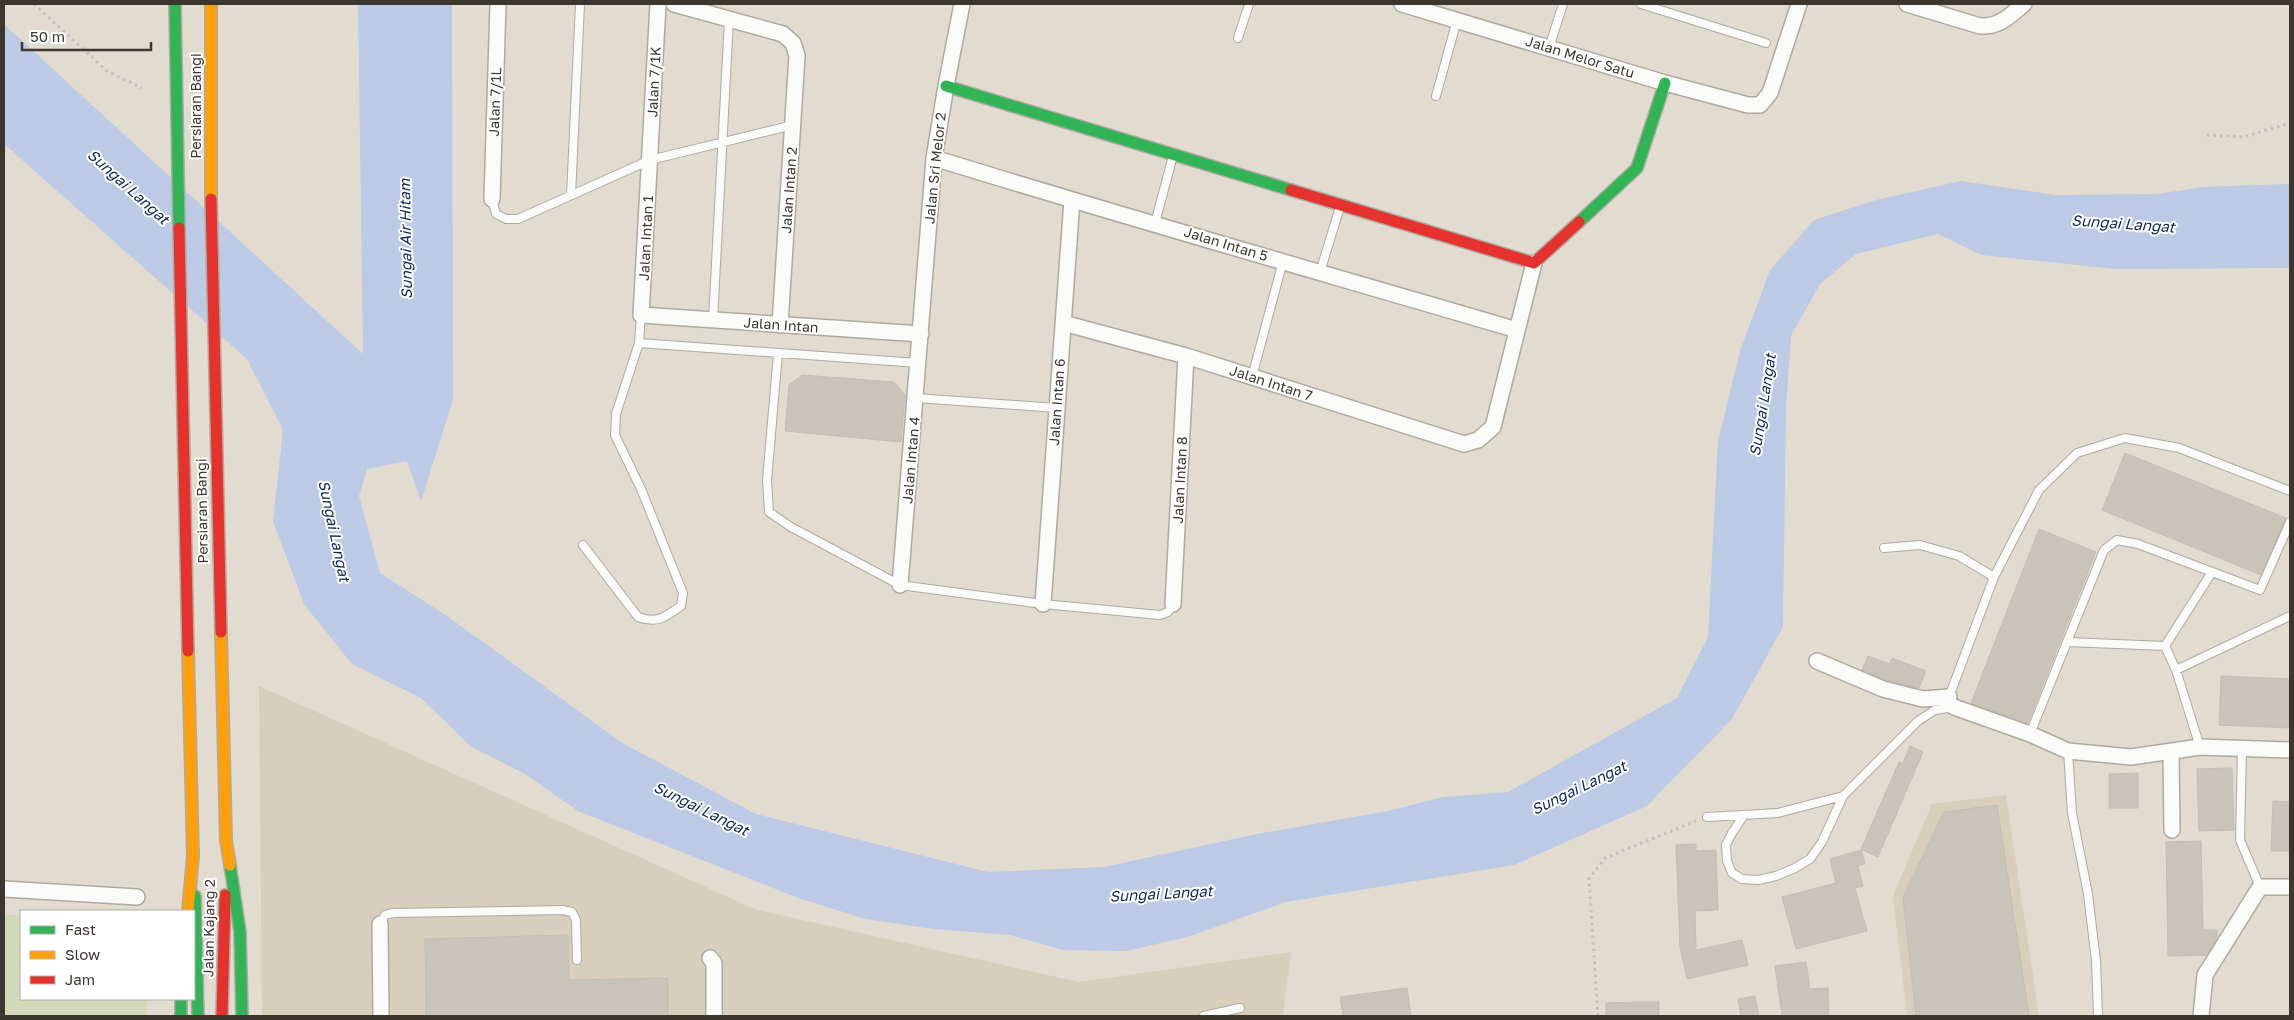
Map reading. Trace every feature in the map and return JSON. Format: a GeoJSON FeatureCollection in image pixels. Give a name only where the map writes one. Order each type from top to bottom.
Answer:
{"type":"FeatureCollection","features":[{"type":"Feature","properties":{"kind":"main road","name":"Persiaran Bangi"},"geometry":{"type":"LineString","coordinates":[[175,4],[180,352],[193,856],[188,910]]}},
{"type":"Feature","properties":{"kind":"main road","name":"Persiaran Bangi"},"geometry":{"type":"LineString","coordinates":[[212,4],[210,118],[214,360],[226,840],[240,932],[242,1016]]}},
{"type":"Feature","properties":{"kind":"main road"},"geometry":{"type":"LineString","coordinates":[[946,86],[1534,263],[1637,168],[1665,83]]}},
{"type":"Feature","properties":{"kind":"main road","name":"Jalan Kajang 2"},"geometry":{"type":"LineString","coordinates":[[222,1016],[226,840]]}},
{"type":"Feature","properties":{"kind":"main road","name":"Jalan Kajang 2"},"geometry":{"type":"LineString","coordinates":[[193,856],[195,910]]}},
{"type":"Feature","properties":{"kind":"main road","name":"Jalan Kajang 2"},"geometry":{"type":"LineString","coordinates":[[195,920],[198,1016]]}},
{"type":"Feature","properties":{"kind":"main road"},"geometry":{"type":"LineString","coordinates":[[181,1000],[181,1016]]}},
{"type":"Feature","properties":{"kind":"street","name":"Jalan 7/1L"},"geometry":{"type":"LineString","coordinates":[[492,199],[498,4]]}},
{"type":"Feature","properties":{"kind":"street","name":"Jalan 7/1K"},"geometry":{"type":"LineString","coordinates":[[650,160],[658,4]]}},
{"type":"Feature","properties":{"kind":"street"},"geometry":{"type":"LineString","coordinates":[[674,4],[729,19]]}},
{"type":"Feature","properties":{"kind":"street","name":"Jalan Sri Melor 2"},"geometry":{"type":"LineString","coordinates":[[920,334],[934,158],[962,4]]}},
{"type":"Feature","properties":{"kind":"street","name":"Jalan Melor Satu"},"geometry":{"type":"LineString","coordinates":[[1409,5],[1665,83],[1748,105],[1760,105],[1770,93],[1799,4]]}},
{"type":"Feature","properties":{"kind":"street"},"geometry":{"type":"LineString","coordinates":[[1907,4],[1980,26],[2000,24],[2024,4]]}},
{"type":"Feature","properties":{"kind":"street","name":"Jalan Intan 2"},"geometry":{"type":"LineString","coordinates":[[729,19],[783,34],[793,43],[797,56],[780,325]]}},
{"type":"Feature","properties":{"kind":"street","name":"Jalan Intan 5"},"geometry":{"type":"LineString","coordinates":[[934,158],[1517,330]]}},
{"type":"Feature","properties":{"kind":"street","name":"Jalan Intan 1"},"geometry":{"type":"LineString","coordinates":[[641,315],[650,160]]}},
{"type":"Feature","properties":{"kind":"street","name":"Jalan Intan 6"},"geometry":{"type":"LineString","coordinates":[[1043,604],[1072,200]]}},
{"type":"Feature","properties":{"kind":"street"},"geometry":{"type":"LineString","coordinates":[[1517,330],[1534,263]]}},
{"type":"Feature","properties":{"kind":"street","name":"Jalan Intan"},"geometry":{"type":"LineString","coordinates":[[641,315],[920,334]]}},
{"type":"Feature","properties":{"kind":"street","name":"Jalan Intan 7"},"geometry":{"type":"LineString","coordinates":[[1063,323],[1186,356],[1464,444],[1478,440],[1493,427],[1517,330]]}},
{"type":"Feature","properties":{"kind":"street","name":"Jalan Intan 4"},"geometry":{"type":"LineString","coordinates":[[900,585],[920,334]]}},
{"type":"Feature","properties":{"kind":"street","name":"Jalan Intan 8"},"geometry":{"type":"LineString","coordinates":[[1173,604],[1186,356]]}},
{"type":"Feature","properties":{"kind":"street"},"geometry":{"type":"LineString","coordinates":[[1817,661],[1883,689],[1923,699],[1951,702],[2068,751],[2131,758],[2200,747],[2290,750]]}},
{"type":"Feature","properties":{"kind":"street"},"geometry":{"type":"LineString","coordinates":[[2171,753],[2172,830]]}},
{"type":"Feature","properties":{"kind":"street"},"geometry":{"type":"LineString","coordinates":[[2201,1016],[2205,975],[2260,887],[2290,887]]}},
{"type":"Feature","properties":{"kind":"street"},"geometry":{"type":"LineString","coordinates":[[4,889],[137,897]]}},
{"type":"Feature","properties":{"kind":"street"},"geometry":{"type":"LineString","coordinates":[[380,924],[381,1016]]}},
{"type":"Feature","properties":{"kind":"street"},"geometry":{"type":"LineString","coordinates":[[710,958],[714,963],[714,1016]]}},
{"type":"Feature","properties":{"kind":"lane"},"geometry":{"type":"LineString","coordinates":[[571,195],[580,4]]}},
{"type":"Feature","properties":{"kind":"lane"},"geometry":{"type":"LineString","coordinates":[[1238,38],[1249,4]]}},
{"type":"Feature","properties":{"kind":"lane"},"geometry":{"type":"LineString","coordinates":[[1549,48],[1563,4]]}},
{"type":"Feature","properties":{"kind":"lane"},"geometry":{"type":"LineString","coordinates":[[1641,4],[1766,43]]}},
{"type":"Feature","properties":{"kind":"lane"},"geometry":{"type":"LineString","coordinates":[[713,320],[724,142],[729,19]]}},
{"type":"Feature","properties":{"kind":"lane"},"geometry":{"type":"LineString","coordinates":[[1436,96],[1457,20]]}},
{"type":"Feature","properties":{"kind":"lane"},"geometry":{"type":"LineString","coordinates":[[492,199],[496,214],[506,219],[518,219],[650,160],[794,125]]}},
{"type":"Feature","properties":{"kind":"lane"},"geometry":{"type":"LineString","coordinates":[[1155,223],[1173,154]]}},
{"type":"Feature","properties":{"kind":"lane"},"geometry":{"type":"LineString","coordinates":[[1320,272],[1341,205]]}},
{"type":"Feature","properties":{"kind":"lane"},"geometry":{"type":"LineString","coordinates":[[1252,377],[1283,261]]}},
{"type":"Feature","properties":{"kind":"lane"},"geometry":{"type":"LineString","coordinates":[[584,545],[638,616],[650,621],[666,616],[681,606],[683,593],[641,489],[615,434],[616,414],[639,343],[641,315]]}},
{"type":"Feature","properties":{"kind":"lane"},"geometry":{"type":"LineString","coordinates":[[639,343],[918,364]]}},
{"type":"Feature","properties":{"kind":"lane"},"geometry":{"type":"LineString","coordinates":[[778,353],[767,480],[769,512],[791,527],[900,585],[1043,604],[1160,615],[1168,612],[1173,604]]}},
{"type":"Feature","properties":{"kind":"lane"},"geometry":{"type":"LineString","coordinates":[[916,398],[1057,408]]}},
{"type":"Feature","properties":{"kind":"lane"},"geometry":{"type":"LineString","coordinates":[[1744,815],[1732,832],[1726,846],[1727,861],[1732,873],[1742,879],[1758,880],[1776,876],[1810,859],[1822,842],[1843,796],[1918,721],[1951,702],[1994,577],[2039,490],[2077,453],[2125,438],[2179,448],[2290,491]]}},
{"type":"Feature","properties":{"kind":"lane"},"geometry":{"type":"LineString","coordinates":[[2030,734],[2104,550],[2117,540],[2138,544],[2260,590],[2290,522]]}},
{"type":"Feature","properties":{"kind":"lane"},"geometry":{"type":"LineString","coordinates":[[1884,548],[1920,545],[1959,556],[1994,577]]}},
{"type":"Feature","properties":{"kind":"lane"},"geometry":{"type":"LineString","coordinates":[[2165,646],[2212,572]]}},
{"type":"Feature","properties":{"kind":"lane"},"geometry":{"type":"LineString","coordinates":[[2176,670],[2290,616]]}},
{"type":"Feature","properties":{"kind":"lane"},"geometry":{"type":"LineString","coordinates":[[2068,642],[2165,646]]}},
{"type":"Feature","properties":{"kind":"lane"},"geometry":{"type":"LineString","coordinates":[[2165,646],[2176,670],[2200,747]]}},
{"type":"Feature","properties":{"kind":"lane"},"geometry":{"type":"LineString","coordinates":[[2242,749],[2240,840],[2260,887]]}},
{"type":"Feature","properties":{"kind":"lane"},"geometry":{"type":"LineString","coordinates":[[2068,751],[2072,812],[2088,894],[2096,961],[2098,1016]]}},
{"type":"Feature","properties":{"kind":"lane"},"geometry":{"type":"LineString","coordinates":[[1707,817],[1778,813],[1843,796]]}},
{"type":"Feature","properties":{"kind":"lane"},"geometry":{"type":"LineString","coordinates":[[380,924],[385,916],[393,913],[563,910],[572,912],[576,920],[576,960]]}},
{"type":"Feature","properties":{"kind":"lane"},"geometry":{"type":"LineString","coordinates":[[1204,1016],[1240,1008]]}},
{"type":"Feature","properties":{"kind":"path"},"geometry":{"type":"LineString","coordinates":[[34,4],[107,71],[142,88]]}},
{"type":"Feature","properties":{"kind":"path"},"geometry":{"type":"LineString","coordinates":[[2207,135],[2244,137],[2290,123]]}},
{"type":"Feature","properties":{"kind":"path"},"geometry":{"type":"LineString","coordinates":[[1598,1016],[1589,879],[1606,858],[1707,817]]}},
{"type":"Feature","properties":{"kind":"shaded area"},"geometry":{"type":"Polygon","coordinates":[[[259,686],[757,910],[1079,982],[1291,952],[1283,1016],[262,1016],[259,686]]]}},
{"type":"Feature","properties":{"kind":"shaded area"},"geometry":{"type":"Polygon","coordinates":[[[2006,795],[2039,1016],[1907,1016],[1893,896],[1932,804],[2006,795]]]}},
{"type":"Feature","properties":{"kind":"green space"},"geometry":{"type":"Polygon","coordinates":[[[4,915],[20,915],[20,1000],[147,1000],[147,1016],[4,1016],[4,915]]]}},
{"type":"Feature","properties":{"kind":"water"},"geometry":{"type":"Polygon","coordinates":[[[358,4],[452,4],[453,400],[421,501],[407,461],[367,469],[359,496],[380,573],[447,616],[624,744],[756,814],[988,872],[1104,867],[1257,834],[1388,811],[1443,797],[1508,792],[1677,698],[1708,637],[1718,441],[1740,351],[1770,270],[1814,220],[1876,200],[1961,181],[2056,195],[2158,194],[2202,187],[2290,184],[2290,268],[2114,269],[1981,255],[1938,234],[1856,254],[1820,284],[1791,336],[1786,408],[1783,627],[1732,719],[1647,806],[1514,865],[1286,902],[1187,937],[1126,951],[1063,950],[1010,935],[933,929],[866,919],[801,899],[578,811],[525,774],[470,746],[421,698],[352,664],[304,604],[273,521],[283,430],[247,359],[4,144],[4,24],[363,354],[358,4]]]}},
{"type":"Feature","properties":{"kind":"building"},"geometry":{"type":"Polygon","coordinates":[[[802,375],[894,382],[905,395],[901,442],[785,431],[789,385],[802,375]]]}},
{"type":"Feature","properties":{"kind":"building"},"geometry":{"type":"Polygon","coordinates":[[[2125,453],[2286,518],[2261,575],[2102,510],[2125,453]]]}},
{"type":"Feature","properties":{"kind":"building"},"geometry":{"type":"Polygon","coordinates":[[[2039,529],[2096,552],[2028,723],[1971,703],[2039,529]]]}},
{"type":"Feature","properties":{"kind":"building"},"geometry":{"type":"Polygon","coordinates":[[[1868,656],[1890,664],[1892,658],[1926,671],[1919,688],[1886,680],[1862,670],[1868,656]]]}},
{"type":"Feature","properties":{"kind":"building"},"geometry":{"type":"Polygon","coordinates":[[[2221,676],[2290,679],[2290,728],[2219,725],[2221,676]]]}},
{"type":"Feature","properties":{"kind":"building"},"geometry":{"type":"Polygon","coordinates":[[[1910,746],[1923,752],[1878,857],[1861,849],[1899,762],[1903,763],[1910,746]]]}},
{"type":"Feature","properties":{"kind":"building"},"geometry":{"type":"Polygon","coordinates":[[[2232,768],[2234,830],[2199,831],[2197,769],[2232,768]]]}},
{"type":"Feature","properties":{"kind":"building"},"geometry":{"type":"Polygon","coordinates":[[[2138,773],[2138,808],[2109,808],[2109,774],[2138,773]]]}},
{"type":"Feature","properties":{"kind":"building"},"geometry":{"type":"Polygon","coordinates":[[[2273,801],[2290,802],[2290,851],[2271,851],[2273,801]]]}},
{"type":"Feature","properties":{"kind":"building"},"geometry":{"type":"Polygon","coordinates":[[[1997,805],[2029,1016],[1916,1016],[1903,897],[1944,812],[1997,805]]]}},
{"type":"Feature","properties":{"kind":"building"},"geometry":{"type":"Polygon","coordinates":[[[2201,841],[2203,930],[2217,930],[2217,938],[2206,955],[2168,956],[2166,842],[2201,841]]]}},
{"type":"Feature","properties":{"kind":"building"},"geometry":{"type":"Polygon","coordinates":[[[1696,844],[1696,851],[1716,850],[1718,910],[1695,911],[1696,950],[1742,940],[1748,965],[1687,979],[1680,947],[1676,845],[1696,844]]]}},
{"type":"Feature","properties":{"kind":"building"},"geometry":{"type":"Polygon","coordinates":[[[1861,850],[1865,864],[1858,866],[1863,886],[1855,888],[1867,931],[1796,949],[1782,897],[1836,883],[1830,859],[1861,850]]]}},
{"type":"Feature","properties":{"kind":"building"},"geometry":{"type":"Polygon","coordinates":[[[568,935],[569,980],[668,978],[668,1016],[426,1016],[425,939],[568,935]]]}},
{"type":"Feature","properties":{"kind":"building"},"geometry":{"type":"Polygon","coordinates":[[[1806,962],[1810,989],[1828,988],[1829,1016],[1782,1016],[1775,966],[1806,962]]]}},
{"type":"Feature","properties":{"kind":"building"},"geometry":{"type":"Polygon","coordinates":[[[1407,988],[1411,1016],[1343,1016],[1340,997],[1407,988]]]}},
{"type":"Feature","properties":{"kind":"building"},"geometry":{"type":"Polygon","coordinates":[[[1755,996],[1759,1016],[1741,1016],[1738,999],[1755,996]]]}},
{"type":"Feature","properties":{"kind":"building"},"geometry":{"type":"Polygon","coordinates":[[[1659,1002],[1659,1016],[1606,1016],[1606,1003],[1659,1002]]]}},
{"type":"Feature","properties":{"kind":"traffic: fast"},"geometry":{"type":"LineString","coordinates":[[175,4],[179,228]]}},
{"type":"Feature","properties":{"kind":"traffic: fast"},"geometry":{"type":"LineString","coordinates":[[1579,222],[1637,168],[1665,83]]}},
{"type":"Feature","properties":{"kind":"traffic: fast"},"geometry":{"type":"LineString","coordinates":[[946,86],[1291,190]]}},
{"type":"Feature","properties":{"kind":"traffic: fast"},"geometry":{"type":"LineString","coordinates":[[230,865],[240,932],[242,1016]]}},
{"type":"Feature","properties":{"kind":"traffic: fast"},"geometry":{"type":"LineString","coordinates":[[195,896],[198,1016]]}},
{"type":"Feature","properties":{"kind":"traffic: fast"},"geometry":{"type":"LineString","coordinates":[[181,1000],[181,1016]]}},
{"type":"Feature","properties":{"kind":"traffic: slow"},"geometry":{"type":"LineString","coordinates":[[211,4],[211,199]]}},
{"type":"Feature","properties":{"kind":"traffic: slow"},"geometry":{"type":"LineString","coordinates":[[221,632],[226,840],[230,865]]}},
{"type":"Feature","properties":{"kind":"traffic: slow"},"geometry":{"type":"LineString","coordinates":[[188,651],[193,856],[188,910]]}},
{"type":"Feature","properties":{"kind":"traffic: jam"},"geometry":{"type":"LineString","coordinates":[[1291,190],[1534,263],[1579,222]]}},
{"type":"Feature","properties":{"kind":"traffic: jam"},"geometry":{"type":"LineString","coordinates":[[211,199],[221,632]]}},
{"type":"Feature","properties":{"kind":"traffic: jam"},"geometry":{"type":"LineString","coordinates":[[179,228],[188,651]]}},
{"type":"Feature","properties":{"kind":"traffic: jam"},"geometry":{"type":"LineString","coordinates":[[222,1016],[225,895]]}},
{"type":"Feature","properties":{"kind":"water label","name":"Sungai Langat"},"geometry":{"type":"Point","coordinates":[128,187]}},
{"type":"Feature","properties":{"kind":"water label","name":"Sungai Langat"},"geometry":{"type":"Point","coordinates":[2123,224]}},
{"type":"Feature","properties":{"kind":"water label","name":"Sungai Air Hitam"},"geometry":{"type":"Point","coordinates":[406,239]}},
{"type":"Feature","properties":{"kind":"water label","name":"Sungai Langat"},"geometry":{"type":"Point","coordinates":[1763,405]}},
{"type":"Feature","properties":{"kind":"water label","name":"Sungai Langat"},"geometry":{"type":"Point","coordinates":[334,531]}},
{"type":"Feature","properties":{"kind":"water label","name":"Sungai Langat"},"geometry":{"type":"Point","coordinates":[1579,788]}},
{"type":"Feature","properties":{"kind":"water label","name":"Sungai Langat"},"geometry":{"type":"Point","coordinates":[701,809]}},
{"type":"Feature","properties":{"kind":"water label","name":"Sungai Langat"},"geometry":{"type":"Point","coordinates":[1161,894]}}]}
